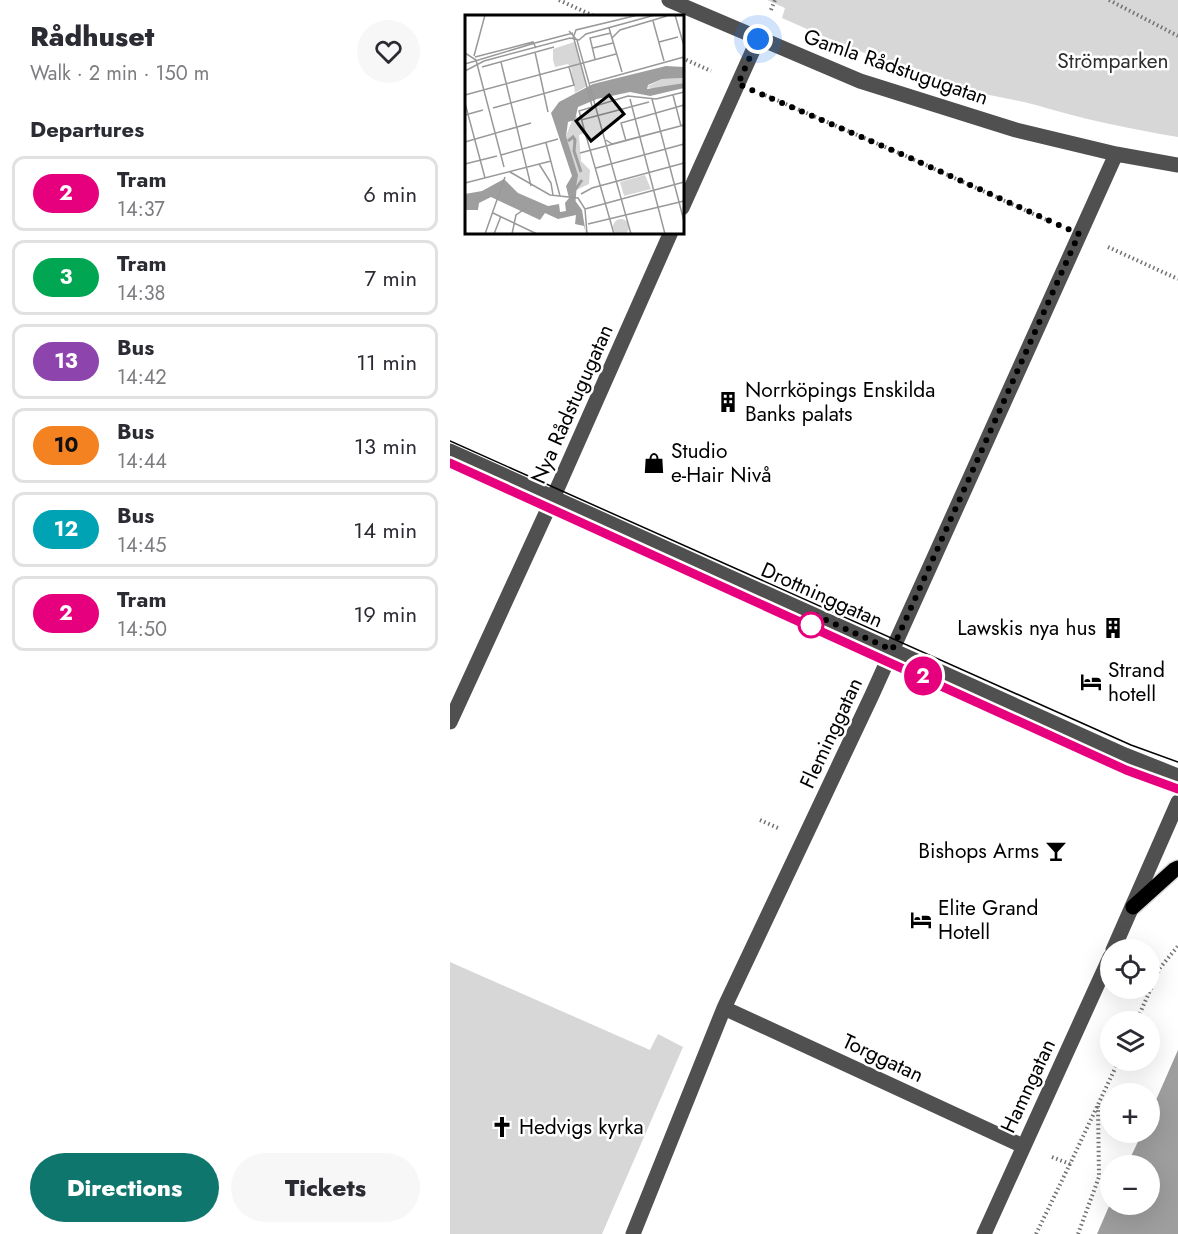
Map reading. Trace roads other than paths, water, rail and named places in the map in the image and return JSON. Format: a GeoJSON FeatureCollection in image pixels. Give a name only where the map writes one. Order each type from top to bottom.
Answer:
{"type":"FeatureCollection","features":[{"type":"Feature","properties":{"kind":"main road"},"geometry":{"type":"LineString","coordinates":[[1133,907],[1178,868]]}},
{"type":"Feature","properties":{"kind":"street","name":"Gamla Rådstugugatan"},"geometry":{"type":"LineString","coordinates":[[669,0],[860,81],[1017,130],[1116,154]]}},
{"type":"Feature","properties":{"kind":"street"},"geometry":{"type":"LineString","coordinates":[[684,204],[758,39]]}},
{"type":"Feature","properties":{"kind":"street"},"geometry":{"type":"LineString","coordinates":[[1116,154],[1178,165]]}},
{"type":"Feature","properties":{"kind":"street","name":"Fleminggatan"},"geometry":{"type":"LineString","coordinates":[[633,1234],[724,1008],[806,839],[1116,154]]}},
{"type":"Feature","properties":{"kind":"street","name":"Nya Rådstugugatan"},"geometry":{"type":"LineString","coordinates":[[450,722],[551,503],[670,234]]}},
{"type":"Feature","properties":{"kind":"street","name":"Drottninggatan"},"geometry":{"type":"LineString","coordinates":[[450,451],[551,503],[892,650],[1125,755],[1178,776]]}},
{"type":"Feature","properties":{"kind":"street"},"geometry":{"type":"LineString","coordinates":[[1118,939],[1178,802]]}},
{"type":"Feature","properties":{"kind":"street","name":"Hamngatan"},"geometry":{"type":"LineString","coordinates":[[984,1234],[1100,979]]}},
{"type":"Feature","properties":{"kind":"street","name":"Torggatan"},"geometry":{"type":"LineString","coordinates":[[724,1008],[1023,1146]]}},
{"type":"Feature","properties":{"kind":"tram line"},"geometry":{"type":"LineString","coordinates":[[450,441],[1131,745],[1178,762]]}},
{"type":"Feature","properties":{"kind":"tram line"},"geometry":{"type":"LineString","coordinates":[[450,463],[1126,770],[1178,789]]}},
{"type":"Feature","properties":{"kind":"tram line","name":"2"},"geometry":{"type":"LineString","coordinates":[[450,463],[1126,770],[1178,789]]}},
{"type":"Feature","properties":{"kind":"place","name":"Norrköpings Enskilda Banks palats"},"geometry":{"type":"Point","coordinates":[728,402]}},
{"type":"Feature","properties":{"kind":"place","name":"Studio e-Hair Nivå"},"geometry":{"type":"Point","coordinates":[654,463]}},
{"type":"Feature","properties":{"kind":"place","name":"Lawskis nya hus"},"geometry":{"type":"Point","coordinates":[1113,628]}},
{"type":"Feature","properties":{"kind":"place","name":"Strand hotell"},"geometry":{"type":"Point","coordinates":[1091,682]}},
{"type":"Feature","properties":{"kind":"place","name":"Bishops Arms"},"geometry":{"type":"Point","coordinates":[1056,851]}},
{"type":"Feature","properties":{"kind":"place","name":"Elite Grand Hotell"},"geometry":{"type":"Point","coordinates":[921,920]}},
{"type":"Feature","properties":{"kind":"place","name":"Hedvigs kyrka"},"geometry":{"type":"Point","coordinates":[502,1127]}},
{"type":"Feature","properties":{"kind":"park label","name":"Strömparken"},"geometry":{"type":"Point","coordinates":[1113,61]}}]}
